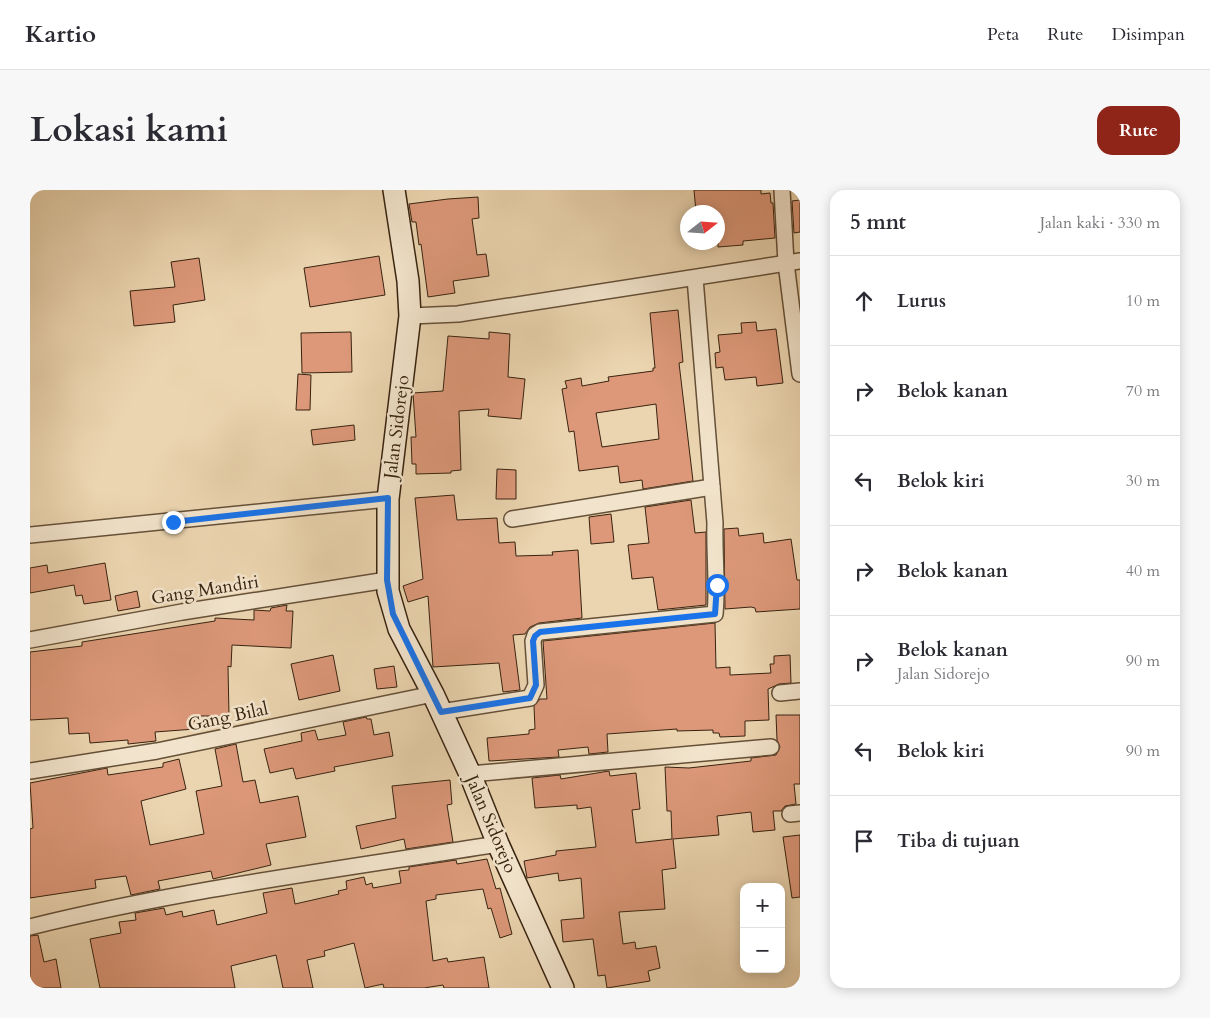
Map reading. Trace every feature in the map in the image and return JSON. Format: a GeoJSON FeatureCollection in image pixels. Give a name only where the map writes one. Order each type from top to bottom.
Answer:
{"type":"FeatureCollection","features":[{"type":"Feature","properties":{"kind":"street","name":"Jalan Sidorejo"},"geometry":{"type":"LineString","coordinates":[[394,190],[408,281],[410,316],[388,498],[387,580],[393,614],[470,774],[498,844],[563,988]]}},
{"type":"Feature","properties":{"kind":"street"},"geometry":{"type":"LineString","coordinates":[[782,190],[793,262],[800,374]]}},
{"type":"Feature","properties":{"kind":"street"},"geometry":{"type":"LineString","coordinates":[[410,316],[458,314],[793,262]]}},
{"type":"Feature","properties":{"kind":"street"},"geometry":{"type":"LineString","coordinates":[[512,519],[712,487],[695,278]]}},
{"type":"Feature","properties":{"kind":"street","name":"Gang Bilal"},"geometry":{"type":"LineString","coordinates":[[30,771],[437,703],[530,698],[536,685],[533,641],[540,632],[715,614],[718,594],[712,487]]}},
{"type":"Feature","properties":{"kind":"street"},"geometry":{"type":"LineString","coordinates":[[30,535],[388,498]]}},
{"type":"Feature","properties":{"kind":"street","name":"Gang Mandiri"},"geometry":{"type":"LineString","coordinates":[[30,640],[182,612],[387,580]]}},
{"type":"Feature","properties":{"kind":"street"},"geometry":{"type":"LineString","coordinates":[[780,693],[800,691]]}},
{"type":"Feature","properties":{"kind":"street"},"geometry":{"type":"LineString","coordinates":[[470,774],[771,747]]}},
{"type":"Feature","properties":{"kind":"street"},"geometry":{"type":"LineString","coordinates":[[30,927],[84,914],[172,897],[498,844]]}},
{"type":"Feature","properties":{"kind":"building"},"geometry":{"type":"Polygon","coordinates":[[[694,190],[761,190],[761,194],[770,193],[771,203],[773,203],[775,238],[743,241],[743,245],[725,246],[725,205],[695,205],[694,190]]]}},
{"type":"Feature","properties":{"kind":"building"},"geometry":{"type":"Polygon","coordinates":[[[478,197],[479,218],[472,219],[477,255],[486,254],[489,276],[453,281],[455,293],[428,297],[421,244],[419,245],[416,222],[412,222],[409,204],[478,197]]]}},
{"type":"Feature","properties":{"kind":"building"},"geometry":{"type":"Polygon","coordinates":[[[800,200],[800,232],[794,233],[792,201],[800,200]]]}},
{"type":"Feature","properties":{"kind":"building"},"geometry":{"type":"Polygon","coordinates":[[[379,256],[385,295],[310,307],[304,268],[379,256]]]}},
{"type":"Feature","properties":{"kind":"building"},"geometry":{"type":"Polygon","coordinates":[[[199,258],[205,300],[173,305],[175,322],[134,326],[130,291],[175,287],[171,262],[199,258]]]}},
{"type":"Feature","properties":{"kind":"building"},"geometry":{"type":"Polygon","coordinates":[[[678,310],[683,362],[679,363],[693,481],[643,489],[642,480],[620,483],[618,466],[579,471],[574,431],[569,432],[562,389],[567,388],[565,381],[581,378],[582,386],[609,381],[608,377],[653,371],[653,368],[655,368],[650,313],[678,310]],[[656,404],[596,413],[602,447],[659,439],[656,404]]]}},
{"type":"Feature","properties":{"kind":"building"},"geometry":{"type":"Polygon","coordinates":[[[756,322],[757,331],[776,329],[783,383],[757,386],[756,377],[725,380],[723,367],[716,368],[715,353],[720,352],[718,335],[742,333],[741,323],[756,322]]]}},
{"type":"Feature","properties":{"kind":"building"},"geometry":{"type":"Polygon","coordinates":[[[351,332],[352,372],[302,373],[301,333],[351,332]]]}},
{"type":"Feature","properties":{"kind":"building"},"geometry":{"type":"Polygon","coordinates":[[[489,332],[510,334],[508,377],[525,379],[521,419],[488,416],[489,409],[459,411],[461,470],[451,471],[451,473],[416,474],[416,464],[412,464],[411,437],[416,437],[413,393],[443,391],[448,336],[489,339],[489,332]]]}},
{"type":"Feature","properties":{"kind":"building"},"geometry":{"type":"Polygon","coordinates":[[[298,374],[311,375],[310,410],[296,410],[298,374]]]}},
{"type":"Feature","properties":{"kind":"building"},"geometry":{"type":"Polygon","coordinates":[[[354,425],[355,440],[313,445],[311,430],[354,425]]]}},
{"type":"Feature","properties":{"kind":"building"},"geometry":{"type":"Polygon","coordinates":[[[497,469],[516,470],[516,499],[496,499],[497,469]]]}},
{"type":"Feature","properties":{"kind":"building"},"geometry":{"type":"Polygon","coordinates":[[[454,495],[457,520],[497,518],[499,543],[515,542],[516,556],[553,555],[552,552],[578,550],[582,618],[539,623],[530,627],[525,634],[513,635],[520,690],[503,692],[499,663],[433,667],[428,596],[408,602],[403,586],[423,579],[415,498],[454,495]]]}},
{"type":"Feature","properties":{"kind":"building"},"geometry":{"type":"Polygon","coordinates":[[[691,500],[695,533],[706,532],[706,605],[658,610],[653,577],[632,579],[628,545],[649,543],[645,507],[691,500]]]}},
{"type":"Feature","properties":{"kind":"building"},"geometry":{"type":"Polygon","coordinates":[[[611,514],[614,542],[591,544],[589,517],[611,514]]]}},
{"type":"Feature","properties":{"kind":"building"},"geometry":{"type":"Polygon","coordinates":[[[738,528],[739,536],[763,533],[764,543],[791,539],[797,580],[800,580],[800,609],[756,612],[755,608],[751,607],[725,609],[724,529],[738,528]]]}},
{"type":"Feature","properties":{"kind":"building"},"geometry":{"type":"Polygon","coordinates":[[[105,563],[111,600],[84,604],[82,595],[76,596],[74,585],[30,593],[30,568],[47,565],[48,573],[105,563]]]}},
{"type":"Feature","properties":{"kind":"building"},"geometry":{"type":"Polygon","coordinates":[[[137,591],[140,607],[118,611],[115,596],[137,591]]]}},
{"type":"Feature","properties":{"kind":"building"},"geometry":{"type":"Polygon","coordinates":[[[287,605],[286,611],[293,611],[291,648],[232,645],[231,667],[228,666],[229,716],[194,716],[195,729],[155,732],[156,741],[128,744],[128,740],[90,743],[89,733],[69,734],[68,718],[30,720],[30,652],[82,646],[82,642],[215,621],[215,618],[254,620],[254,610],[270,611],[271,608],[287,605]]]}},
{"type":"Feature","properties":{"kind":"building"},"geometry":{"type":"Polygon","coordinates":[[[715,623],[716,668],[730,667],[730,675],[771,673],[770,664],[774,664],[774,656],[790,655],[791,683],[779,684],[768,689],[769,720],[745,721],[745,736],[720,737],[719,733],[713,733],[713,730],[677,731],[677,729],[607,734],[608,752],[589,754],[588,747],[558,750],[559,757],[489,761],[487,738],[529,734],[529,730],[535,729],[534,706],[540,699],[547,699],[543,641],[715,623]]]}},
{"type":"Feature","properties":{"kind":"building"},"geometry":{"type":"Polygon","coordinates":[[[333,655],[340,691],[299,700],[291,664],[333,655]]]}},
{"type":"Feature","properties":{"kind":"building"},"geometry":{"type":"Polygon","coordinates":[[[394,666],[397,687],[377,689],[374,669],[394,666]]]}},
{"type":"Feature","properties":{"kind":"building"},"geometry":{"type":"Polygon","coordinates":[[[776,715],[800,715],[800,784],[794,784],[796,804],[785,806],[781,811],[773,811],[775,830],[753,832],[751,812],[717,816],[719,835],[673,839],[676,868],[662,870],[665,909],[619,912],[623,944],[635,942],[636,949],[656,946],[660,968],[648,971],[650,981],[607,988],[605,975],[598,976],[593,939],[563,942],[561,920],[584,918],[581,878],[559,881],[558,873],[527,878],[524,861],[556,855],[556,851],[596,847],[591,807],[577,809],[577,805],[535,808],[532,778],[560,775],[561,779],[609,771],[610,776],[636,773],[640,809],[632,810],[636,843],[672,839],[671,811],[667,811],[665,767],[689,768],[751,761],[751,758],[776,755],[780,747],[777,740],[776,715]]]}},
{"type":"Feature","properties":{"kind":"building"},"geometry":{"type":"Polygon","coordinates":[[[366,717],[371,719],[374,735],[389,732],[393,756],[334,767],[335,771],[296,779],[293,768],[270,773],[264,749],[302,741],[301,733],[315,730],[318,740],[346,735],[343,722],[366,717]]]}},
{"type":"Feature","properties":{"kind":"building"},"geometry":{"type":"Polygon","coordinates":[[[236,744],[243,782],[255,780],[260,803],[298,796],[306,837],[266,844],[271,865],[213,879],[211,871],[158,881],[160,889],[131,895],[126,876],[95,880],[96,888],[30,898],[30,829],[33,828],[30,783],[107,768],[108,775],[163,767],[163,763],[179,759],[186,789],[141,801],[150,845],[204,834],[196,791],[222,786],[215,749],[236,744]]]}},
{"type":"Feature","properties":{"kind":"building"},"geometry":{"type":"Polygon","coordinates":[[[450,780],[452,804],[447,805],[453,842],[406,849],[404,839],[361,849],[356,826],[396,818],[392,786],[450,780]]]}},
{"type":"Feature","properties":{"kind":"building"},"geometry":{"type":"Polygon","coordinates":[[[800,835],[800,897],[792,898],[783,837],[800,835]]]}},
{"type":"Feature","properties":{"kind":"building"},"geometry":{"type":"Polygon","coordinates":[[[487,859],[496,889],[500,888],[512,934],[500,938],[491,908],[488,909],[483,889],[436,895],[436,899],[426,901],[433,961],[447,958],[448,962],[484,957],[489,988],[444,988],[443,985],[424,988],[384,988],[383,984],[365,988],[354,943],[324,951],[325,956],[307,960],[313,988],[283,988],[276,955],[231,966],[235,988],[100,988],[90,939],[121,933],[119,922],[136,920],[135,913],[164,908],[166,915],[182,911],[183,917],[214,910],[217,925],[267,913],[263,893],[292,888],[295,904],[339,894],[338,891],[347,889],[346,881],[364,877],[366,885],[372,883],[373,888],[401,883],[399,871],[409,870],[409,867],[456,860],[457,864],[487,859]]]}},
{"type":"Feature","properties":{"kind":"building"},"geometry":{"type":"Polygon","coordinates":[[[38,935],[44,962],[56,959],[61,988],[30,988],[30,936],[38,935]]]}},
{"type":"Feature","properties":{"kind":"route"},"geometry":{"type":"LineString","coordinates":[[173,522],[388,498],[387,580],[393,614],[441,712],[524,701],[530,698],[536,685],[533,641],[540,632],[715,614],[718,594],[717,585]]}}]}
